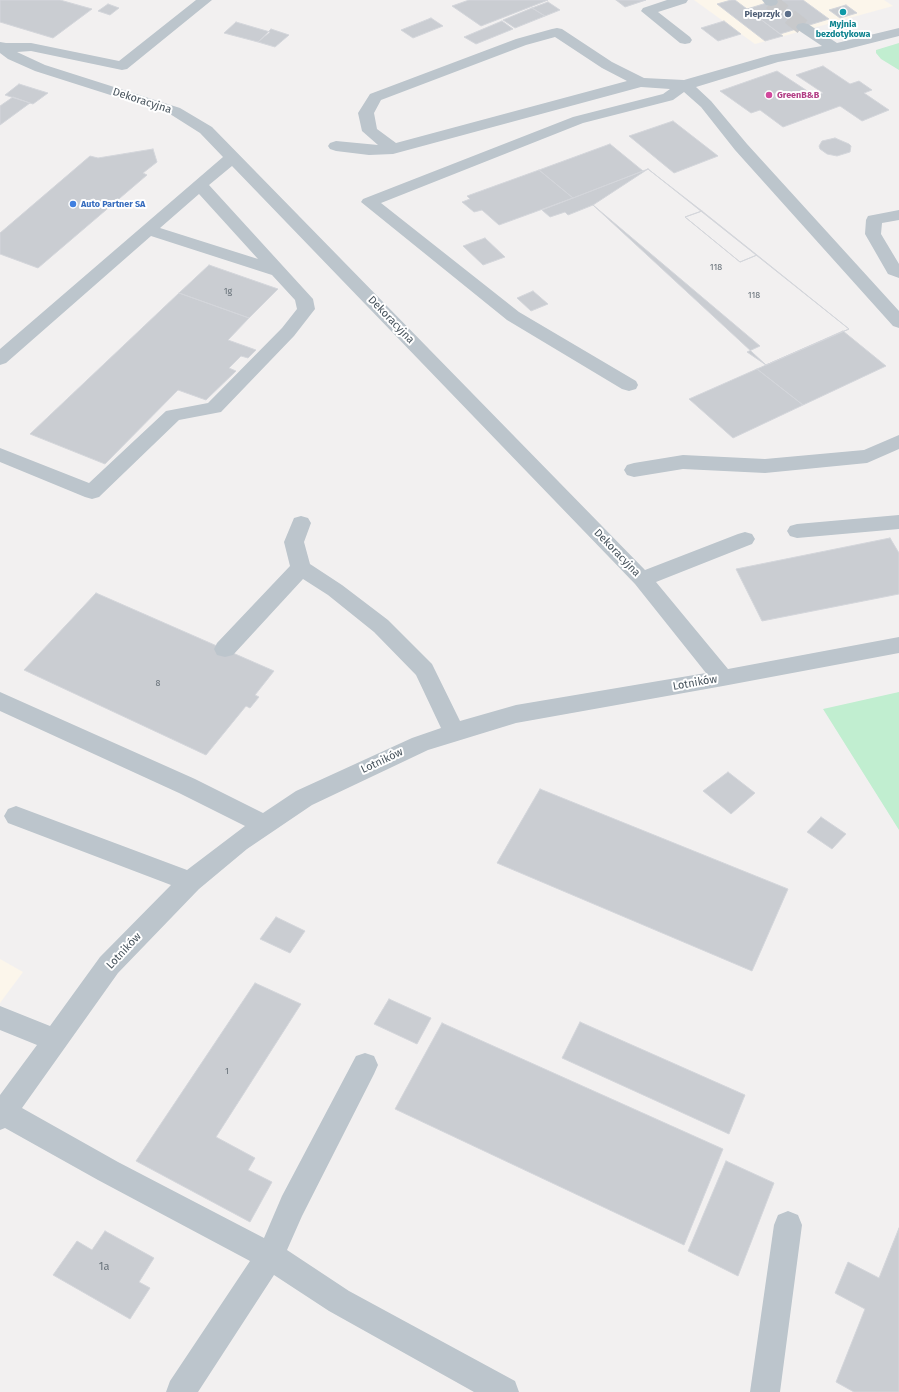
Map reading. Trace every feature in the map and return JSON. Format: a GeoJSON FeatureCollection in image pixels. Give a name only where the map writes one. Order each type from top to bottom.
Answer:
{"type":"FeatureCollection","features":[{"type":"Feature","properties":{"kind":"street"},"geometry":{"type":"LineString","coordinates":[[1,47],[31,47],[122,66],[205,0]]}},
{"type":"Feature","properties":{"kind":"street"},"geometry":{"type":"LineString","coordinates":[[681,0],[648,11],[685,40]]}},
{"type":"Feature","properties":{"kind":"street"},"geometry":{"type":"LineString","coordinates":[[803,27],[834,47]]}},
{"type":"Feature","properties":{"kind":"street"},"geometry":{"type":"LineString","coordinates":[[394,149],[370,131],[366,113],[375,97],[521,42],[557,32],[606,64],[641,82]]}},
{"type":"Feature","properties":{"kind":"street"},"geometry":{"type":"LineString","coordinates":[[629,386],[513,316],[369,202],[578,120],[668,97],[685,85],[776,58],[834,47],[899,32]]}},
{"type":"Feature","properties":{"kind":"street","name":"Dekoracyjna"},"geometry":{"type":"LineString","coordinates":[[1,47],[13,56],[40,68],[175,111],[206,130],[642,579],[723,678]]}},
{"type":"Feature","properties":{"kind":"street"},"geometry":{"type":"LineString","coordinates":[[336,146],[369,150],[394,149],[641,82],[685,85],[706,104],[741,147],[899,322]]}},
{"type":"Feature","properties":{"kind":"street"},"geometry":{"type":"LineString","coordinates":[[0,359],[232,157]]}},
{"type":"Feature","properties":{"kind":"street"},"geometry":{"type":"LineString","coordinates":[[0,455],[92,492],[173,415],[214,408],[288,332],[306,310],[304,299],[200,185]]}},
{"type":"Feature","properties":{"kind":"street"},"geometry":{"type":"LineString","coordinates":[[899,215],[874,220],[873,234],[894,270],[899,273]]}},
{"type":"Feature","properties":{"kind":"street"},"geometry":{"type":"LineString","coordinates":[[149,230],[280,272]]}},
{"type":"Feature","properties":{"kind":"street"},"geometry":{"type":"LineString","coordinates":[[634,470],[683,462],[765,466],[867,456],[899,441]]}},
{"type":"Feature","properties":{"kind":"street"},"geometry":{"type":"LineString","coordinates":[[797,531],[899,522]]}},
{"type":"Feature","properties":{"kind":"street"},"geometry":{"type":"LineString","coordinates":[[301,523],[294,542],[302,568],[334,590],[381,626],[424,670],[454,732]]}},
{"type":"Feature","properties":{"kind":"street"},"geometry":{"type":"LineString","coordinates":[[642,579],[745,539]]}},
{"type":"Feature","properties":{"kind":"street"},"geometry":{"type":"LineString","coordinates":[[225,649],[272,597],[302,568]]}},
{"type":"Feature","properties":{"kind":"street","name":"Lotników"},"geometry":{"type":"LineString","coordinates":[[2,1115],[109,965],[190,882],[239,842],[304,798],[420,744],[454,732],[516,714],[723,678],[899,645]]}},
{"type":"Feature","properties":{"kind":"street"},"geometry":{"type":"LineString","coordinates":[[0,701],[187,786],[265,825]]}},
{"type":"Feature","properties":{"kind":"street"},"geometry":{"type":"LineString","coordinates":[[16,816],[190,882]]}},
{"type":"Feature","properties":{"kind":"street"},"geometry":{"type":"LineString","coordinates":[[0,1018],[55,1040]]}},
{"type":"Feature","properties":{"kind":"street"},"geometry":{"type":"LineString","coordinates":[[181,1392],[270,1256],[292,1206],[365,1066]]}},
{"type":"Feature","properties":{"kind":"street"},"geometry":{"type":"LineString","coordinates":[[2,1115],[270,1256],[339,1301],[504,1392]]}},
{"type":"Feature","properties":{"kind":"street"},"geometry":{"type":"LineString","coordinates":[[765,1392],[788,1225]]}},
{"type":"Feature","properties":{"kind":"shaded area"},"geometry":{"type":"Polygon","coordinates":[[[694,0],[884,0],[893,6],[755,44],[694,0]]]}},
{"type":"Feature","properties":{"kind":"shaded area"},"geometry":{"type":"Polygon","coordinates":[[[0,959],[23,972],[0,1003],[0,959]]]}},
{"type":"Feature","properties":{"kind":"green space"},"geometry":{"type":"Polygon","coordinates":[[[899,43],[899,70],[881,59],[876,53],[876,50],[899,43]]]}},
{"type":"Feature","properties":{"kind":"green space"},"geometry":{"type":"Polygon","coordinates":[[[899,692],[899,830],[823,709],[899,692]]]}},
{"type":"Feature","properties":{"kind":"building"},"geometry":{"type":"Polygon","coordinates":[[[0,0],[60,0],[92,9],[53,38],[0,22],[0,0]]]}},
{"type":"Feature","properties":{"kind":"building"},"geometry":{"type":"Polygon","coordinates":[[[469,0],[548,0],[481,26],[452,6],[469,0]]]}},
{"type":"Feature","properties":{"kind":"building"},"geometry":{"type":"Polygon","coordinates":[[[616,0],[646,0],[625,7],[616,0]]]}},
{"type":"Feature","properties":{"kind":"building"},"geometry":{"type":"Polygon","coordinates":[[[735,0],[783,36],[765,41],[717,4],[735,0]]]}},
{"type":"Feature","properties":{"kind":"building","name":"Pieprzyk"},"geometry":{"type":"Polygon","coordinates":[[[776,0],[803,0],[829,19],[780,34],[747,9],[776,0]]]}},
{"type":"Feature","properties":{"kind":"building"},"geometry":{"type":"Polygon","coordinates":[[[548,2],[560,10],[545,16],[532,8],[548,2]]]}},
{"type":"Feature","properties":{"kind":"building"},"geometry":{"type":"Polygon","coordinates":[[[108,4],[119,8],[110,15],[98,11],[108,4]]]}},
{"type":"Feature","properties":{"kind":"building","name":"Myjnia bezdotykowa"},"geometry":{"type":"Polygon","coordinates":[[[846,5],[857,13],[840,18],[829,10],[846,5]]]}},
{"type":"Feature","properties":{"kind":"building"},"geometry":{"type":"Polygon","coordinates":[[[532,8],[545,16],[515,28],[503,20],[532,8]]]}},
{"type":"Feature","properties":{"kind":"building"},"geometry":{"type":"Polygon","coordinates":[[[431,18],[443,26],[413,38],[401,30],[431,18]]]}},
{"type":"Feature","properties":{"kind":"building"},"geometry":{"type":"Polygon","coordinates":[[[502,21],[513,29],[476,44],[464,37],[502,21]]]}},
{"type":"Feature","properties":{"kind":"building"},"geometry":{"type":"Polygon","coordinates":[[[724,21],[741,34],[718,41],[701,28],[724,21]]]}},
{"type":"Feature","properties":{"kind":"building"},"geometry":{"type":"Polygon","coordinates":[[[236,22],[270,32],[258,42],[224,33],[236,22]]]}},
{"type":"Feature","properties":{"kind":"building"},"geometry":{"type":"Polygon","coordinates":[[[271,29],[289,35],[275,47],[258,42],[271,29]]]}},
{"type":"Feature","properties":{"kind":"building","name":"GreenB&B"},"geometry":{"type":"Polygon","coordinates":[[[823,66],[850,84],[859,81],[872,90],[864,93],[889,110],[862,121],[840,106],[783,127],[760,110],[751,113],[720,91],[777,71],[815,96],[823,93],[796,75],[823,66]]]}},
{"type":"Feature","properties":{"kind":"building"},"geometry":{"type":"Polygon","coordinates":[[[19,84],[48,93],[33,104],[5,95],[19,84]]]}},
{"type":"Feature","properties":{"kind":"building"},"geometry":{"type":"Polygon","coordinates":[[[13,97],[30,103],[0,125],[0,106],[13,97]]]}},
{"type":"Feature","properties":{"kind":"building"},"geometry":{"type":"Polygon","coordinates":[[[673,121],[718,156],[674,173],[629,136],[673,121]]]}},
{"type":"Feature","properties":{"kind":"building"},"geometry":{"type":"Polygon","coordinates":[[[835,138],[849,144],[851,146],[850,152],[837,156],[827,154],[820,149],[819,146],[822,141],[835,138]]]}},
{"type":"Feature","properties":{"kind":"building"},"geometry":{"type":"Polygon","coordinates":[[[610,144],[643,171],[573,198],[539,170],[610,144]]]}},
{"type":"Feature","properties":{"kind":"building","name":"Auto Partner SA"},"geometry":{"type":"Polygon","coordinates":[[[153,149],[157,162],[143,173],[147,175],[38,268],[0,254],[0,233],[90,156],[98,158],[153,149]]]}},
{"type":"Feature","properties":{"kind":"building"},"geometry":{"type":"Polygon","coordinates":[[[648,169],[849,329],[766,365],[593,205],[648,169]]]}},
{"type":"Feature","properties":{"kind":"building"},"geometry":{"type":"Polygon","coordinates":[[[648,169],[702,211],[685,217],[740,262],[757,255],[849,329],[766,365],[747,352],[760,346],[593,205],[568,215],[565,212],[550,217],[542,210],[648,169]]]}},
{"type":"Feature","properties":{"kind":"building"},"geometry":{"type":"Polygon","coordinates":[[[539,170],[573,198],[499,225],[482,210],[474,212],[462,202],[470,199],[467,196],[539,170]]]}},
{"type":"Feature","properties":{"kind":"building"},"geometry":{"type":"Polygon","coordinates":[[[702,211],[757,255],[740,262],[685,217],[702,211]]]}},
{"type":"Feature","properties":{"kind":"building"},"geometry":{"type":"Polygon","coordinates":[[[485,238],[505,257],[483,265],[463,246],[485,238]]]}},
{"type":"Feature","properties":{"kind":"building"},"geometry":{"type":"Polygon","coordinates":[[[209,265],[278,289],[249,318],[179,293],[209,265]]]}},
{"type":"Feature","properties":{"kind":"building"},"geometry":{"type":"Polygon","coordinates":[[[533,291],[548,304],[531,311],[517,298],[533,291]]]}},
{"type":"Feature","properties":{"kind":"building"},"geometry":{"type":"Polygon","coordinates":[[[179,293],[249,318],[228,340],[256,350],[248,358],[241,356],[229,368],[236,371],[206,400],[178,390],[105,464],[30,434],[179,293]]]}},
{"type":"Feature","properties":{"kind":"building"},"geometry":{"type":"Polygon","coordinates":[[[843,331],[886,366],[803,405],[757,369],[843,331]]]}},
{"type":"Feature","properties":{"kind":"building"},"geometry":{"type":"Polygon","coordinates":[[[757,369],[803,405],[733,438],[689,399],[757,369]]]}},
{"type":"Feature","properties":{"kind":"building"},"geometry":{"type":"Polygon","coordinates":[[[890,538],[899,553],[899,594],[762,621],[736,569],[890,538]]]}},
{"type":"Feature","properties":{"kind":"building"},"geometry":{"type":"Polygon","coordinates":[[[96,593],[274,671],[255,695],[259,697],[250,708],[246,706],[206,755],[24,670],[96,593]]]}},
{"type":"Feature","properties":{"kind":"building"},"geometry":{"type":"Polygon","coordinates":[[[728,772],[755,793],[731,814],[703,791],[728,772]]]}},
{"type":"Feature","properties":{"kind":"building"},"geometry":{"type":"Polygon","coordinates":[[[540,789],[788,889],[752,971],[497,863],[540,789]]]}},
{"type":"Feature","properties":{"kind":"building"},"geometry":{"type":"Polygon","coordinates":[[[821,817],[846,834],[832,849],[807,832],[821,817]]]}},
{"type":"Feature","properties":{"kind":"building"},"geometry":{"type":"Polygon","coordinates":[[[276,917],[305,931],[290,953],[260,939],[276,917]]]}},
{"type":"Feature","properties":{"kind":"building"},"geometry":{"type":"Polygon","coordinates":[[[255,983],[301,1004],[216,1137],[255,1158],[248,1170],[272,1182],[250,1222],[136,1161],[255,983]]]}},
{"type":"Feature","properties":{"kind":"building"},"geometry":{"type":"Polygon","coordinates":[[[389,999],[431,1018],[417,1044],[374,1024],[389,999]]]}},
{"type":"Feature","properties":{"kind":"building"},"geometry":{"type":"Polygon","coordinates":[[[580,1022],[745,1095],[729,1134],[562,1058],[580,1022]]]}},
{"type":"Feature","properties":{"kind":"building"},"geometry":{"type":"Polygon","coordinates":[[[442,1023],[723,1149],[684,1245],[395,1109],[442,1023]]]}},
{"type":"Feature","properties":{"kind":"building"},"geometry":{"type":"Polygon","coordinates":[[[726,1161],[774,1183],[738,1276],[688,1251],[726,1161]]]}},
{"type":"Feature","properties":{"kind":"building"},"geometry":{"type":"Polygon","coordinates":[[[899,1228],[899,1392],[854,1392],[836,1382],[865,1309],[835,1293],[848,1262],[879,1278],[899,1228]]]}},
{"type":"Feature","properties":{"kind":"building"},"geometry":{"type":"Polygon","coordinates":[[[105,1231],[154,1258],[139,1282],[150,1288],[130,1319],[53,1275],[77,1241],[92,1250],[105,1231]]]}},
{"type":"Feature","properties":{"kind":"tunnel"},"geometry":{"type":"LineString","coordinates":[[771,2],[803,27]]}},
{"type":"Feature","properties":{"kind":"place","name":"Myjnia bezdotykowa"},"geometry":{"type":"Point","coordinates":[843,12]}},
{"type":"Feature","properties":{"kind":"place","name":"Pieprzyk"},"geometry":{"type":"Point","coordinates":[788,14]}},
{"type":"Feature","properties":{"kind":"place","name":"GreenB&B"},"geometry":{"type":"Point","coordinates":[769,95]}},
{"type":"Feature","properties":{"kind":"place","name":"Auto Partner SA"},"geometry":{"type":"Point","coordinates":[73,204]}}]}
